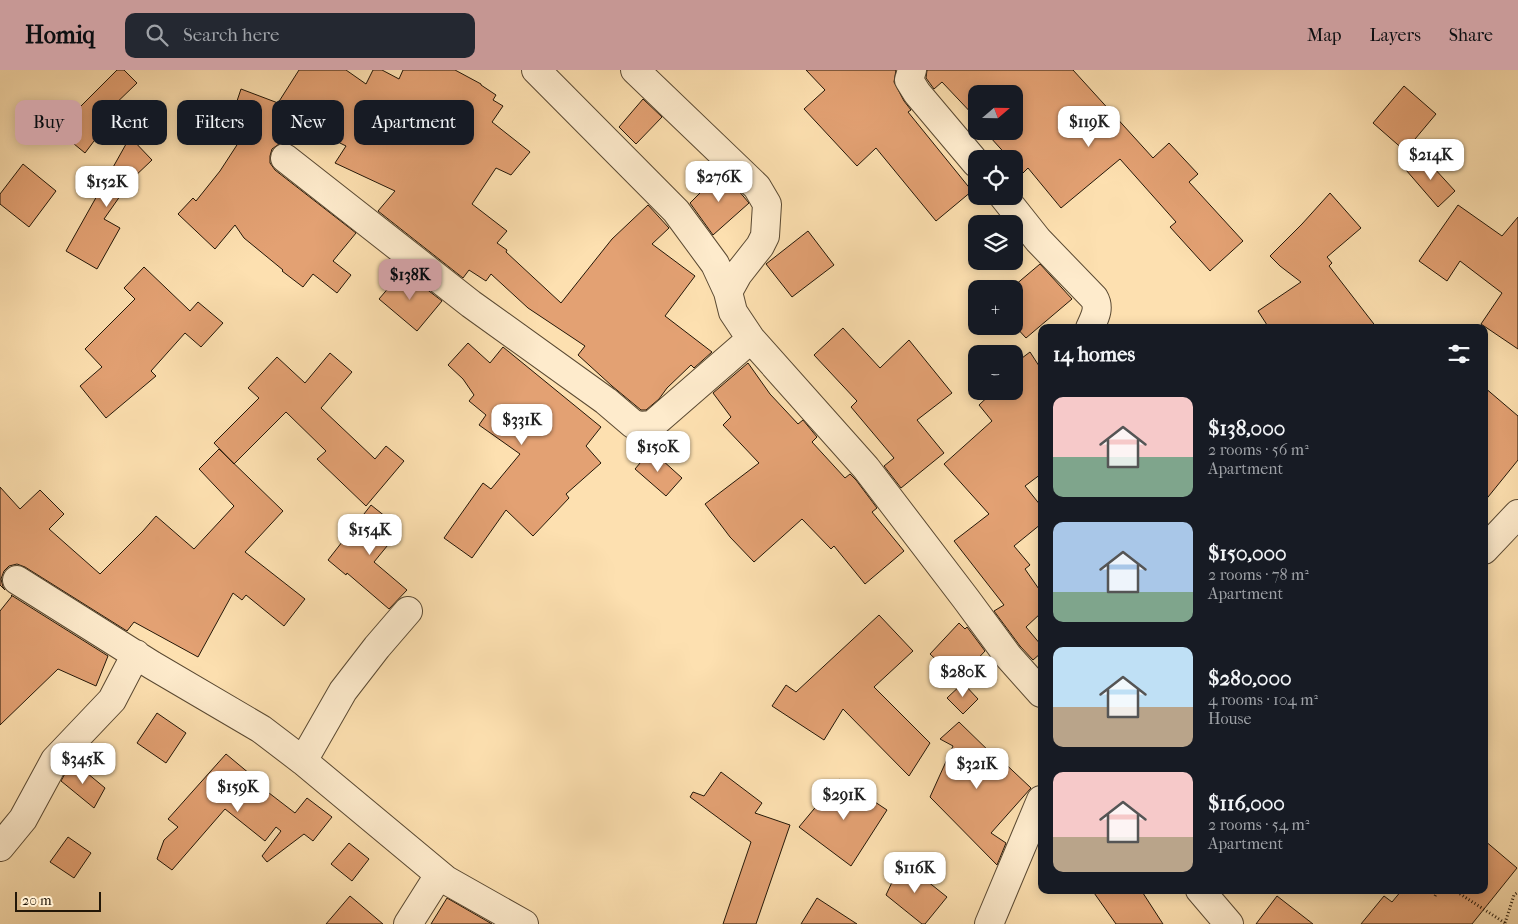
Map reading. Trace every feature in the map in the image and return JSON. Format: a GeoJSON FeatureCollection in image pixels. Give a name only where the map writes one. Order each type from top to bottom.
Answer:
{"type":"FeatureCollection","features":[{"type":"Feature","properties":{"kind":"street"},"geometry":{"type":"LineString","coordinates":[[536,70],[676,212],[715,264],[728,292],[733,312],[751,339],[866,468],[1008,656],[1038,690]]}},
{"type":"Feature","properties":{"kind":"street"},"geometry":{"type":"LineString","coordinates":[[635,70],[757,187],[768,204],[765,236],[760,246],[738,274],[728,292]]}},
{"type":"Feature","properties":{"kind":"street"},"geometry":{"type":"LineString","coordinates":[[912,70],[909,80],[917,94],[968,154]]}},
{"type":"Feature","properties":{"kind":"street"},"geometry":{"type":"LineString","coordinates":[[285,158],[471,304],[606,401],[633,424],[640,426],[652,425],[751,339]]}},
{"type":"Feature","properties":{"kind":"street"},"geometry":{"type":"LineString","coordinates":[[1010,205],[1038,240],[1094,298],[1097,313],[1092,324]]}},
{"type":"Feature","properties":{"kind":"street"},"geometry":{"type":"LineString","coordinates":[[1488,546],[1518,514]]}},
{"type":"Feature","properties":{"kind":"street"},"geometry":{"type":"LineString","coordinates":[[17,580],[261,729],[303,761],[439,875],[524,924]]}},
{"type":"Feature","properties":{"kind":"street"},"geometry":{"type":"LineString","coordinates":[[303,761],[343,692],[377,647],[408,611]]}},
{"type":"Feature","properties":{"kind":"street"},"geometry":{"type":"LineString","coordinates":[[0,847],[23,819],[56,760],[112,700],[136,654]]}},
{"type":"Feature","properties":{"kind":"street"},"geometry":{"type":"LineString","coordinates":[[990,924],[1038,807]]}},
{"type":"Feature","properties":{"kind":"street"},"geometry":{"type":"LineString","coordinates":[[408,924],[439,875]]}},
{"type":"Feature","properties":{"kind":"street"},"geometry":{"type":"LineString","coordinates":[[1203,894],[1229,924]]}},
{"type":"Feature","properties":{"kind":"path"},"geometry":{"type":"LineString","coordinates":[[1460,894],[1505,923],[1514,895],[1518,892]]}},
{"type":"Feature","properties":{"kind":"building"},"geometry":{"type":"Polygon","coordinates":[[[117,70],[124,70],[137,83],[119,100],[92,100],[92,144],[85,153],[75,145],[82,145],[82,105],[117,70]]]}},
{"type":"Feature","properties":{"kind":"building"},"geometry":{"type":"Polygon","coordinates":[[[299,70],[346,70],[366,84],[373,70],[382,70],[399,79],[403,70],[455,70],[481,84],[496,95],[493,100],[503,106],[492,122],[530,152],[511,175],[496,168],[472,204],[507,231],[497,243],[507,250],[506,252],[561,303],[612,239],[648,205],[669,228],[652,244],[695,276],[665,316],[712,352],[694,368],[691,365],[667,388],[659,399],[646,410],[641,410],[578,355],[585,346],[528,308],[491,274],[486,281],[469,270],[463,278],[378,211],[395,191],[335,163],[346,146],[344,145],[344,100],[280,100],[299,70]]]}},
{"type":"Feature","properties":{"kind":"building"},"geometry":{"type":"Polygon","coordinates":[[[806,70],[896,70],[894,82],[911,110],[908,112],[968,186],[968,194],[936,221],[876,148],[857,166],[804,109],[825,90],[806,70]]]}},
{"type":"Feature","properties":{"kind":"building"},"geometry":{"type":"Polygon","coordinates":[[[927,70],[1073,70],[1153,158],[1169,143],[1198,174],[1189,182],[1243,241],[1210,271],[1170,227],[1176,222],[1120,159],[1061,208],[1028,168],[1023,173],[1023,150],[1002,150],[993,140],[1023,140],[1023,85],[968,85],[968,110],[942,82],[934,89],[926,78],[927,70]]]}},
{"type":"Feature","properties":{"kind":"building"},"geometry":{"type":"Polygon","coordinates":[[[1404,86],[1436,114],[1405,151],[1373,123],[1404,86]]]}},
{"type":"Feature","properties":{"kind":"building"},"geometry":{"type":"Polygon","coordinates":[[[241,89],[272,101],[272,145],[278,145],[272,149],[270,163],[275,170],[356,233],[333,261],[351,275],[337,293],[313,274],[303,287],[244,238],[235,225],[215,249],[178,214],[193,198],[196,201],[220,171],[237,145],[262,145],[262,100],[237,100],[241,89]]]}},
{"type":"Feature","properties":{"kind":"building"},"geometry":{"type":"Polygon","coordinates":[[[643,99],[662,117],[636,144],[619,127],[643,99]]]}},
{"type":"Feature","properties":{"kind":"building"},"geometry":{"type":"Polygon","coordinates":[[[126,145],[138,145],[152,160],[132,179],[104,219],[120,228],[97,269],[66,251],[126,145]]]}},
{"type":"Feature","properties":{"kind":"building"},"geometry":{"type":"Polygon","coordinates":[[[1423,156],[1455,191],[1438,207],[1406,170],[1423,156]]]}},
{"type":"Feature","properties":{"kind":"building"},"geometry":{"type":"Polygon","coordinates":[[[23,164],[56,191],[29,227],[0,204],[0,194],[23,164]]]}},
{"type":"Feature","properties":{"kind":"building"},"geometry":{"type":"Polygon","coordinates":[[[720,173],[749,203],[713,235],[690,203],[720,173]]]}},
{"type":"Feature","properties":{"kind":"building"},"geometry":{"type":"Polygon","coordinates":[[[1330,193],[1361,228],[1327,257],[1332,263],[1329,266],[1374,324],[1266,324],[1258,311],[1301,282],[1270,256],[1330,193]]]}},
{"type":"Feature","properties":{"kind":"building"},"geometry":{"type":"Polygon","coordinates":[[[1458,205],[1502,236],[1518,217],[1518,349],[1488,329],[1488,324],[1481,324],[1502,293],[1460,261],[1447,281],[1419,261],[1458,205]]]}},
{"type":"Feature","properties":{"kind":"building"},"geometry":{"type":"Polygon","coordinates":[[[808,231],[834,265],[792,297],[766,264],[808,231]]]}},
{"type":"Feature","properties":{"kind":"building"},"geometry":{"type":"Polygon","coordinates":[[[1040,264],[1072,299],[1043,324],[1038,324],[1038,328],[1026,338],[1023,335],[1023,280],[1021,280],[1040,264]]]}},
{"type":"Feature","properties":{"kind":"building"},"geometry":{"type":"Polygon","coordinates":[[[144,267],[190,311],[198,302],[223,323],[201,347],[185,333],[151,371],[156,376],[106,418],[80,386],[102,367],[85,349],[135,299],[124,288],[144,267]]]}},
{"type":"Feature","properties":{"kind":"building"},"geometry":{"type":"Polygon","coordinates":[[[403,271],[442,301],[417,331],[379,299],[403,271]]]}},
{"type":"Feature","properties":{"kind":"building"},"geometry":{"type":"Polygon","coordinates":[[[843,328],[880,368],[909,340],[952,393],[917,420],[944,453],[901,488],[884,466],[894,458],[851,407],[857,401],[814,355],[843,328]]]}},
{"type":"Feature","properties":{"kind":"building"},"geometry":{"type":"Polygon","coordinates":[[[468,343],[490,363],[503,347],[601,427],[586,446],[601,463],[566,494],[569,498],[533,536],[506,510],[472,558],[444,538],[483,483],[491,489],[520,454],[479,425],[486,415],[469,401],[474,395],[463,379],[448,365],[468,343]]]}},
{"type":"Feature","properties":{"kind":"building"},"geometry":{"type":"Polygon","coordinates":[[[1030,352],[1038,364],[1038,476],[1025,486],[1038,502],[1038,526],[1014,546],[1030,565],[1025,569],[1038,588],[1038,616],[1026,627],[1038,641],[1038,656],[1033,660],[994,611],[1004,605],[954,541],[989,514],[944,464],[992,421],[979,405],[984,400],[1023,400],[1023,357],[1030,352]]]}},
{"type":"Feature","properties":{"kind":"building"},"geometry":{"type":"Polygon","coordinates":[[[330,353],[352,372],[321,408],[375,459],[386,446],[404,461],[366,506],[317,459],[326,451],[286,412],[234,464],[214,443],[259,398],[248,388],[277,357],[305,383],[330,353]]]}},
{"type":"Feature","properties":{"kind":"building"},"geometry":{"type":"Polygon","coordinates":[[[748,363],[770,394],[798,424],[803,420],[817,437],[812,442],[845,478],[850,474],[856,480],[877,508],[872,512],[904,551],[865,584],[834,546],[831,549],[802,519],[754,562],[730,537],[705,504],[759,463],[723,425],[731,417],[713,393],[748,363]]]}},
{"type":"Feature","properties":{"kind":"building"},"geometry":{"type":"Polygon","coordinates":[[[1488,390],[1518,416],[1518,460],[1488,497],[1488,390]]]}},
{"type":"Feature","properties":{"kind":"building"},"geometry":{"type":"Polygon","coordinates":[[[219,449],[283,511],[245,552],[305,599],[284,626],[246,595],[242,600],[233,593],[198,657],[134,622],[127,631],[25,567],[17,564],[9,566],[4,571],[1,579],[5,590],[0,585],[0,487],[20,509],[40,490],[64,514],[49,529],[100,574],[156,516],[194,549],[234,506],[199,469],[219,449]]]}},
{"type":"Feature","properties":{"kind":"building"},"geometry":{"type":"Polygon","coordinates":[[[651,450],[682,478],[666,496],[635,469],[651,450]]]}},
{"type":"Feature","properties":{"kind":"building"},"geometry":{"type":"Polygon","coordinates":[[[371,505],[401,529],[374,562],[407,590],[389,609],[347,573],[346,575],[328,560],[371,505]]]}},
{"type":"Feature","properties":{"kind":"building"},"geometry":{"type":"Polygon","coordinates":[[[11,595],[108,656],[96,686],[58,669],[0,725],[0,611],[11,595]]]}},
{"type":"Feature","properties":{"kind":"building"},"geometry":{"type":"Polygon","coordinates":[[[879,615],[913,651],[874,687],[930,743],[909,776],[843,709],[824,740],[772,706],[786,685],[796,692],[879,615]]]}},
{"type":"Feature","properties":{"kind":"building"},"geometry":{"type":"Polygon","coordinates":[[[959,623],[965,629],[967,627],[985,651],[958,680],[930,654],[959,623]]]}},
{"type":"Feature","properties":{"kind":"building"},"geometry":{"type":"Polygon","coordinates":[[[963,683],[978,699],[963,714],[947,698],[963,683]]]}},
{"type":"Feature","properties":{"kind":"building"},"geometry":{"type":"Polygon","coordinates":[[[157,713],[186,733],[166,763],[137,743],[157,713]]]}},
{"type":"Feature","properties":{"kind":"building"},"geometry":{"type":"Polygon","coordinates":[[[959,722],[1031,788],[991,833],[1006,843],[997,865],[930,797],[953,746],[940,739],[959,722]]]}},
{"type":"Feature","properties":{"kind":"building"},"geometry":{"type":"Polygon","coordinates":[[[226,754],[250,774],[247,776],[295,813],[307,798],[332,817],[313,841],[304,834],[267,862],[262,856],[281,831],[276,827],[265,841],[225,809],[172,870],[157,859],[164,840],[178,827],[168,819],[226,754]]]}},
{"type":"Feature","properties":{"kind":"building"},"geometry":{"type":"Polygon","coordinates":[[[75,763],[105,788],[94,808],[61,781],[67,770],[75,763]]]}},
{"type":"Feature","properties":{"kind":"building"},"geometry":{"type":"Polygon","coordinates":[[[721,772],[762,803],[755,813],[790,825],[756,924],[723,924],[751,842],[690,797],[693,792],[704,796],[721,772]]]}},
{"type":"Feature","properties":{"kind":"building"},"geometry":{"type":"Polygon","coordinates":[[[839,779],[859,795],[860,792],[887,810],[851,866],[799,827],[839,779]]]}},
{"type":"Feature","properties":{"kind":"building"},"geometry":{"type":"Polygon","coordinates":[[[68,837],[91,853],[74,878],[50,862],[68,837]]]}},
{"type":"Feature","properties":{"kind":"building"},"geometry":{"type":"Polygon","coordinates":[[[349,843],[369,859],[352,881],[331,864],[349,843]]]}},
{"type":"Feature","properties":{"kind":"building"},"geometry":{"type":"Polygon","coordinates":[[[1488,843],[1517,868],[1472,924],[1361,924],[1384,896],[1392,902],[1399,894],[1488,894],[1488,843]]]}},
{"type":"Feature","properties":{"kind":"building"},"geometry":{"type":"Polygon","coordinates":[[[902,861],[947,897],[925,924],[922,924],[886,895],[902,861]]]}},
{"type":"Feature","properties":{"kind":"building"},"geometry":{"type":"Polygon","coordinates":[[[1095,894],[1144,894],[1163,924],[1116,924],[1095,894]]]}},
{"type":"Feature","properties":{"kind":"building"},"geometry":{"type":"Polygon","coordinates":[[[350,896],[383,924],[326,924],[350,896]]]}},
{"type":"Feature","properties":{"kind":"building"},"geometry":{"type":"Polygon","coordinates":[[[1277,896],[1313,924],[1256,924],[1277,896]]]}},
{"type":"Feature","properties":{"kind":"building"},"geometry":{"type":"Polygon","coordinates":[[[447,898],[492,924],[431,924],[447,898]]]}},
{"type":"Feature","properties":{"kind":"building"},"geometry":{"type":"Polygon","coordinates":[[[817,898],[857,924],[801,924],[817,898]]]}}]}
